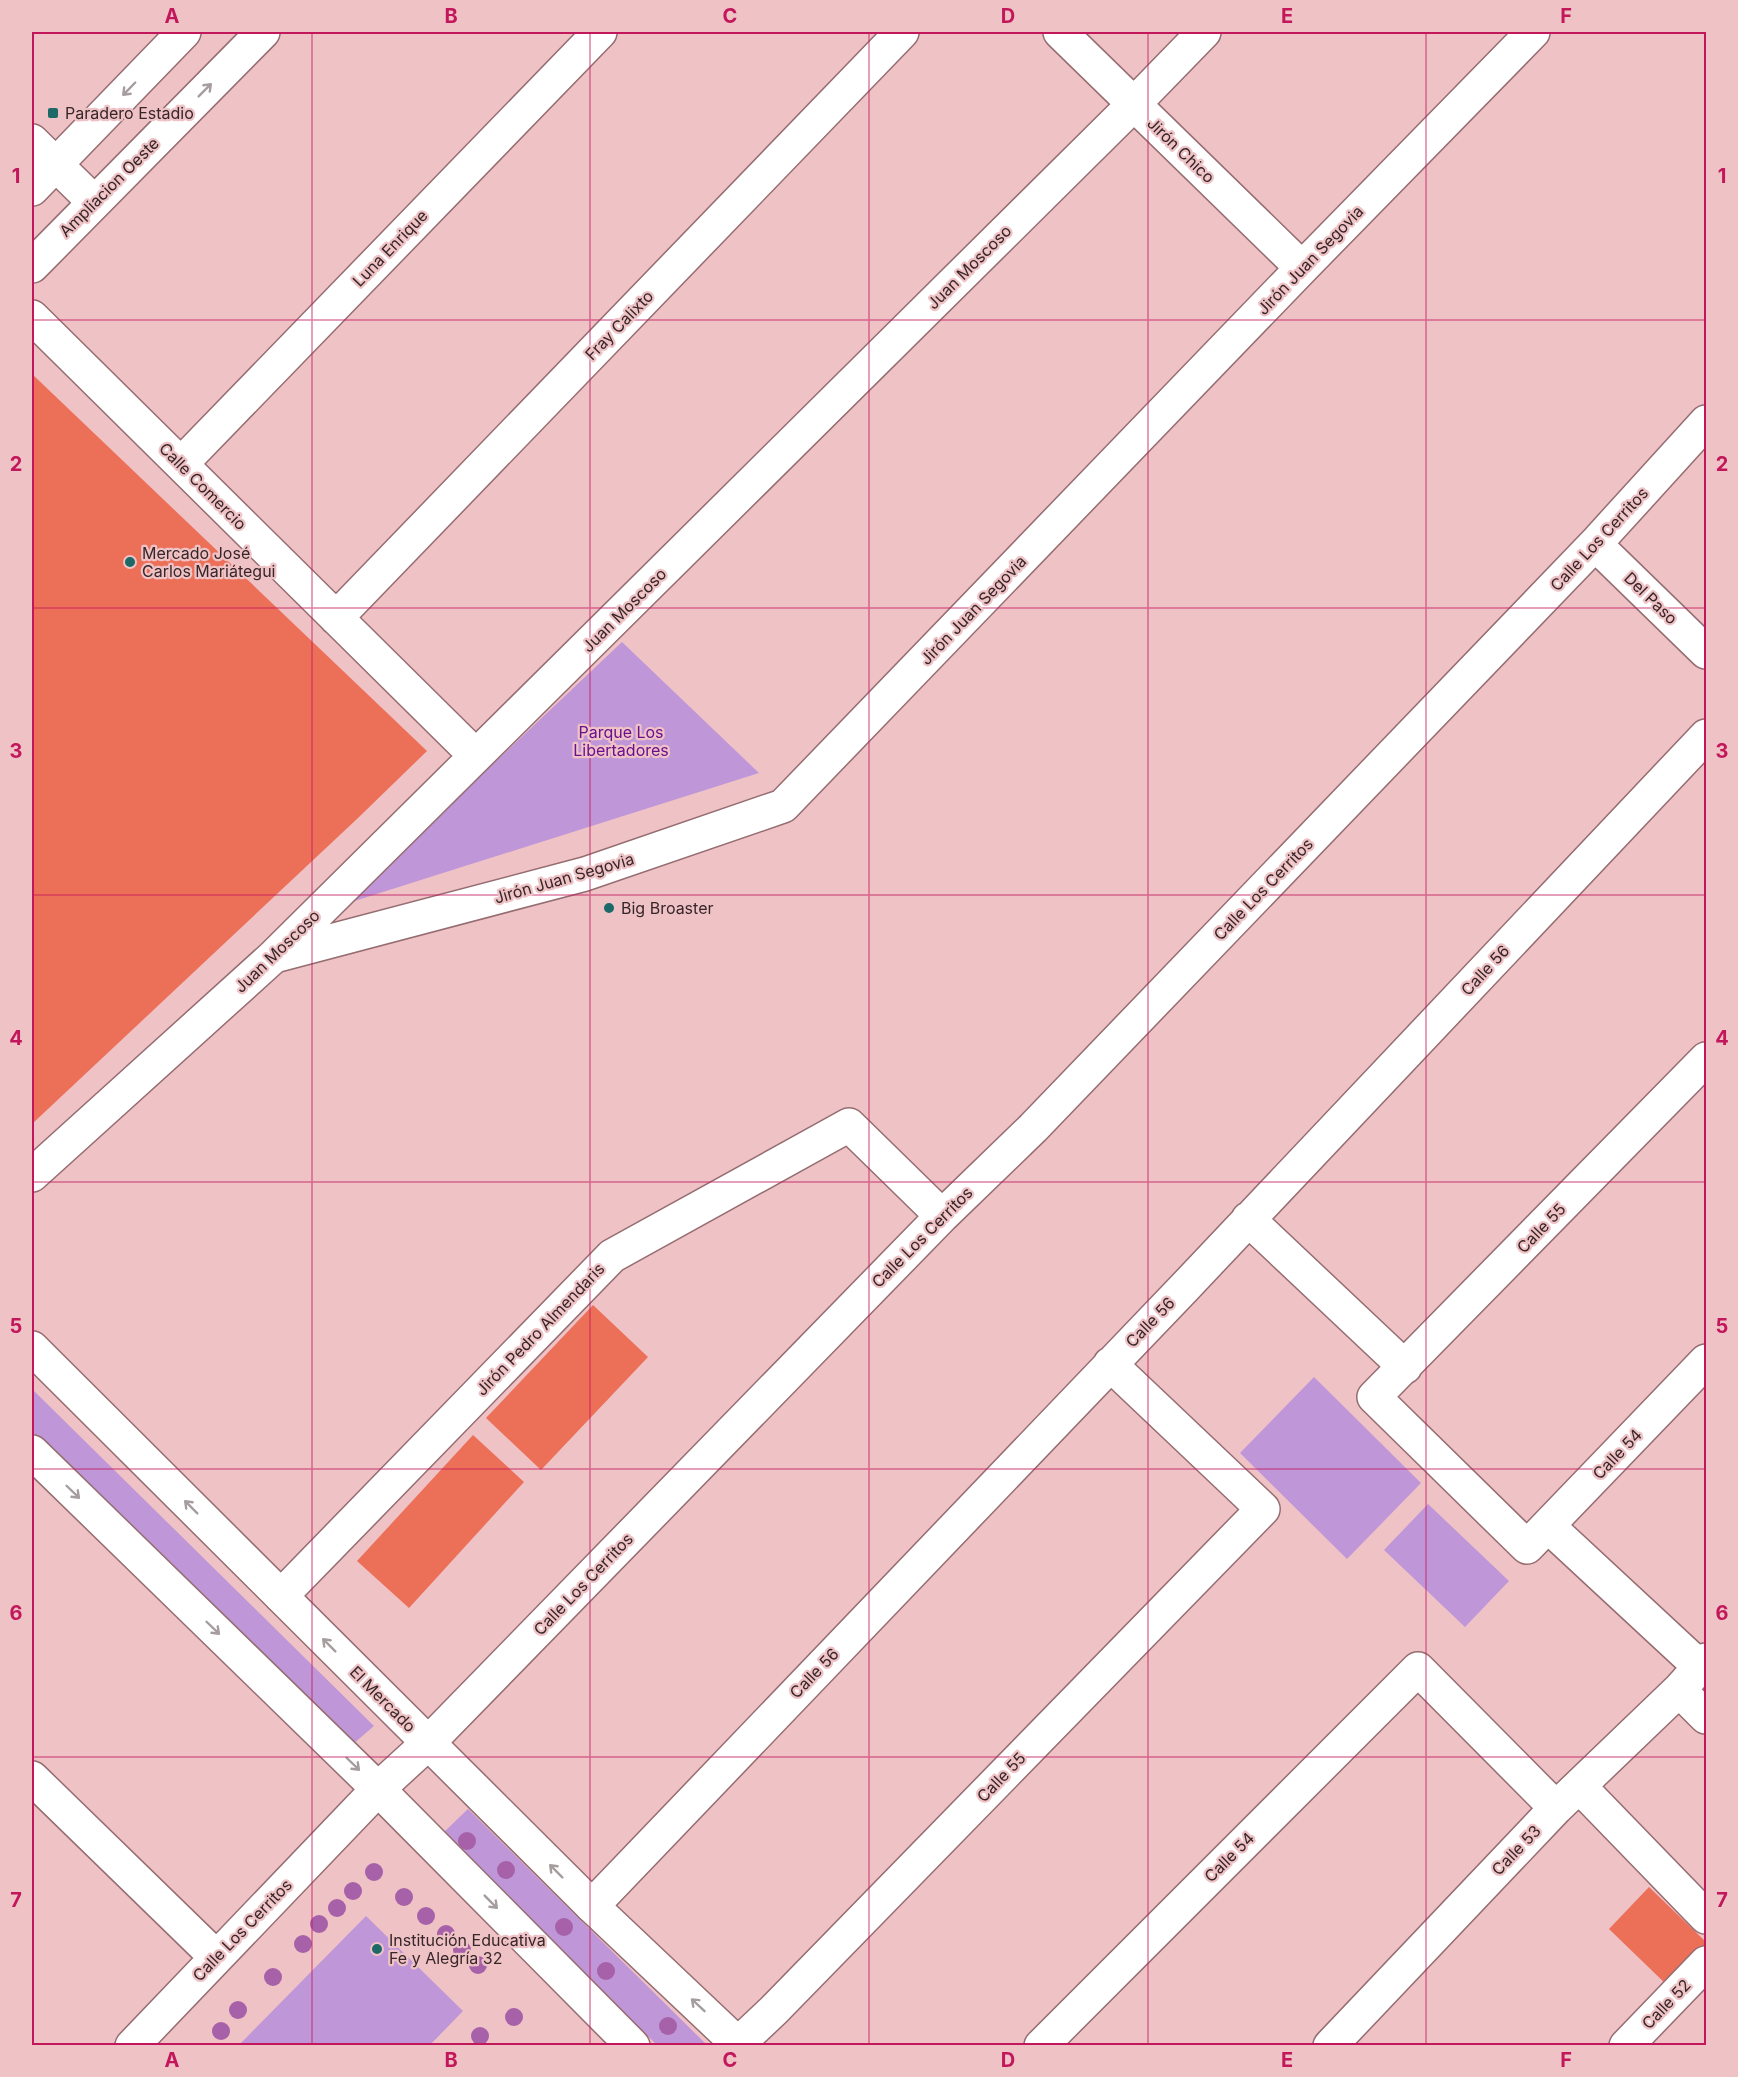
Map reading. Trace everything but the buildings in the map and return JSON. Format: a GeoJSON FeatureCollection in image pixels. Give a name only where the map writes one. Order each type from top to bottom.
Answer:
{"type":"FeatureCollection","features":[{"type":"Feature","properties":{"kind":"street"},"geometry":{"type":"LineString","coordinates":[[32,189],[184,32]]}},
{"type":"Feature","properties":{"kind":"street","name":"Ampliacion Oeste"},"geometry":{"type":"LineString","coordinates":[[32,266],[263,32]]}},
{"type":"Feature","properties":{"kind":"street","name":"Luna Enrique"},"geometry":{"type":"LineString","coordinates":[[181,464],[600,32]]}},
{"type":"Feature","properties":{"kind":"street","name":"Fray Calixto"},"geometry":{"type":"LineString","coordinates":[[336,618],[902,32]]}},
{"type":"Feature","properties":{"kind":"street","name":"Jirón Chico"},"geometry":{"type":"LineString","coordinates":[[1060,32],[1302,268]]}},
{"type":"Feature","properties":{"kind":"street","name":"Juan Moscoso"},"geometry":{"type":"LineString","coordinates":[[32,1175],[273,957],[1204,32]]}},
{"type":"Feature","properties":{"kind":"street","name":"Jirón Juan Segovia"},"geometry":{"type":"LineString","coordinates":[[273,957],[585,874],[783,806],[1533,32]]}},
{"type":"Feature","properties":{"kind":"street"},"geometry":{"type":"LineString","coordinates":[[32,141],[94,202]]}},
{"type":"Feature","properties":{"kind":"street","name":"Calle Comercio"},"geometry":{"type":"LineString","coordinates":[[32,317],[476,756]]}},
{"type":"Feature","properties":{"kind":"street","name":"Calle Los Cerritos"},"geometry":{"type":"LineString","coordinates":[[132,2046],[378,1789],[428,1744],[942,1216],[1033,1128],[1595,544],[1707,422]]}},
{"type":"Feature","properties":{"kind":"street","name":"Del Paso"},"geometry":{"type":"LineString","coordinates":[[1595,544],[1707,652]]}},
{"type":"Feature","properties":{"kind":"street","name":"Calle 56"},"geometry":{"type":"LineString","coordinates":[[592,1906],[1707,736]]}},
{"type":"Feature","properties":{"kind":"street","name":"Calle 55"},"geometry":{"type":"LineString","coordinates":[[1537,1537],[1374,1397],[1707,1059]]}},
{"type":"Feature","properties":{"kind":"street","name":"Jirón Pedro Almendaris"},"geometry":{"type":"LineString","coordinates":[[281,1596],[612,1256],[849,1125],[942,1216]]}},
{"type":"Feature","properties":{"kind":"street"},"geometry":{"type":"LineString","coordinates":[[1248,1219],[1405,1367]]}},
{"type":"Feature","properties":{"kind":"street","name":"El Mercado"},"geometry":{"type":"LineString","coordinates":[[32,1348],[592,1906],[739,2045]]}},
{"type":"Feature","properties":{"kind":"street","name":"Calle 54"},"geometry":{"type":"LineString","coordinates":[[1537,1537],[1707,1361]]}},
{"type":"Feature","properties":{"kind":"street","name":"Calle 55"},"geometry":{"type":"LineString","coordinates":[[739,2045],[1263,1509],[1110,1364]]}},
{"type":"Feature","properties":{"kind":"street"},"geometry":{"type":"LineString","coordinates":[[32,1452],[378,1789],[633,2046]]}},
{"type":"Feature","properties":{"kind":"street"},"geometry":{"type":"LineString","coordinates":[[1537,1537],[1695,1672],[1707,1717]]}},
{"type":"Feature","properties":{"kind":"street","name":"Calle 54"},"geometry":{"type":"LineString","coordinates":[[1041,2046],[1418,1669],[1568,1797]]}},
{"type":"Feature","properties":{"kind":"street","name":"Calle 53"},"geometry":{"type":"LineString","coordinates":[[1330,2046],[1568,1797],[1695,1672]]}},
{"type":"Feature","properties":{"kind":"street"},"geometry":{"type":"LineString","coordinates":[[32,1778],[216,1957]]}},
{"type":"Feature","properties":{"kind":"street"},"geometry":{"type":"LineString","coordinates":[[1568,1797],[1707,1917]]}},
{"type":"Feature","properties":{"kind":"street","name":"Calle 52"},"geometry":{"type":"LineString","coordinates":[[1626,2046],[1707,1963]]}},
{"type":"Feature","properties":{"kind":"green space","name":"Parque Los Libertadores"},"geometry":{"type":"Polygon","coordinates":[[[622,642],[759,773],[345,904],[622,642]]]}},
{"type":"Feature","properties":{"kind":"green space"},"geometry":{"type":"Polygon","coordinates":[[[1314,1377],[1421,1483],[1347,1559],[1240,1453],[1314,1377]]]}},
{"type":"Feature","properties":{"kind":"green space"},"geometry":{"type":"Polygon","coordinates":[[[32,1389],[374,1726],[353,1744],[32,1434],[32,1389]]]}},
{"type":"Feature","properties":{"kind":"green space"},"geometry":{"type":"Polygon","coordinates":[[[1428,1504],[1509,1581],[1465,1627],[1384,1550],[1428,1504]]]}},
{"type":"Feature","properties":{"kind":"green space"},"geometry":{"type":"Polygon","coordinates":[[[468,1809],[707,2045],[657,2045],[442,1834],[468,1809]]]}},
{"type":"Feature","properties":{"kind":"green space"},"geometry":{"type":"Polygon","coordinates":[[[366,1916],[463,2011],[430,2045],[239,2045],[366,1916]]]}},
{"type":"Feature","properties":{"kind":"place","name":"Paradero Estadio"},"geometry":{"type":"Point","coordinates":[53,113]}},
{"type":"Feature","properties":{"kind":"place","name":"Mercado José Carlos Mariátegui"},"geometry":{"type":"Point","coordinates":[130,562]}},
{"type":"Feature","properties":{"kind":"place","name":"Big Broaster"},"geometry":{"type":"Point","coordinates":[609,908]}},
{"type":"Feature","properties":{"kind":"place","name":"Institución Educativa Fe y Alegría 32"},"geometry":{"type":"Point","coordinates":[377,1949]}}]}
